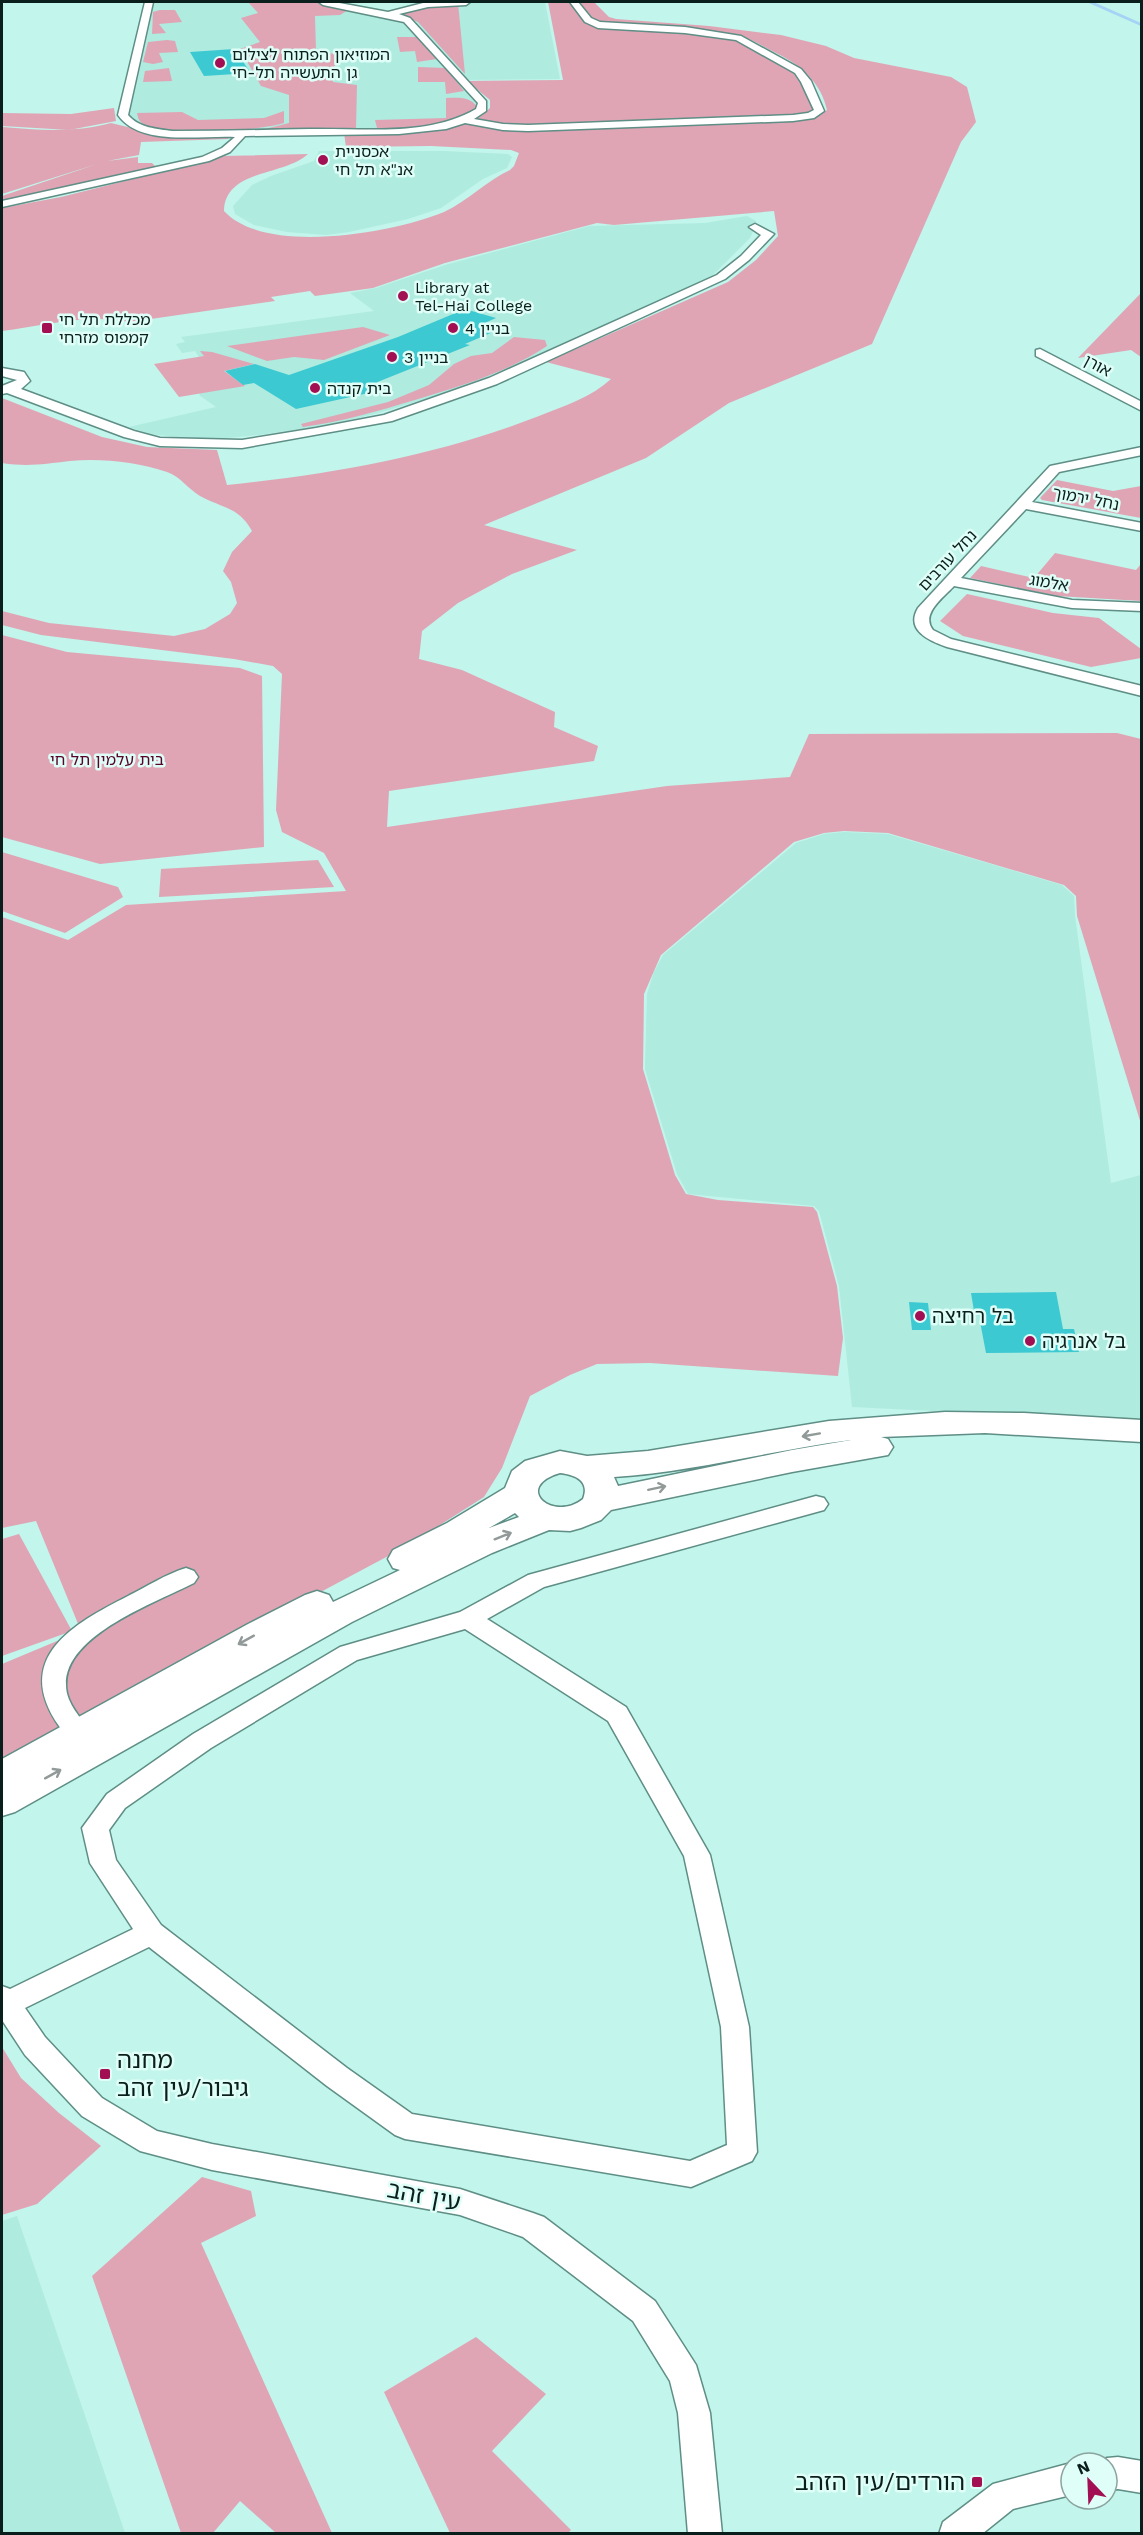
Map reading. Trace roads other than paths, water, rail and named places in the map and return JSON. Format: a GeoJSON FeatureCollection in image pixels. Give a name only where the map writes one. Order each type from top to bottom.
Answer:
{"type":"FeatureCollection","features":[{"type":"Feature","properties":{"kind":"highway"},"geometry":{"type":"LineString","coordinates":[[586,1467],[602,1482],[603,1492],[600,1501],[585,1515],[560,1520],[548,1518],[529,1509],[520,1494],[520,1485],[525,1476],[546,1464],[560,1462],[586,1467],[677,1460],[830,1432],[944,1423],[1087,1426],[1142,1431]]}},
{"type":"Feature","properties":{"kind":"highway"},"geometry":{"type":"LineString","coordinates":[[600,1501],[850,1450],[909,1444],[1033,1442],[1142,1450]]}},
{"type":"Feature","properties":{"kind":"highway"},"geometry":{"type":"LineString","coordinates":[[2,1776],[260,1633],[459,1532],[520,1494]]}},
{"type":"Feature","properties":{"kind":"highway"},"geometry":{"type":"LineString","coordinates":[[2,1802],[340,1613],[480,1545],[548,1518]]}},
{"type":"Feature","properties":{"kind":"street"},"geometry":{"type":"LineString","coordinates":[[149,2],[124,111],[125,119],[134,126],[160,133],[410,130],[440,127],[465,120],[481,111],[483,103],[411,23],[390,14],[324,2]]}},
{"type":"Feature","properties":{"kind":"street"},"geometry":{"type":"LineString","coordinates":[[390,14],[428,4],[466,2]]}},
{"type":"Feature","properties":{"kind":"street"},"geometry":{"type":"LineString","coordinates":[[465,120],[503,127],[544,128],[793,118],[810,116],[819,111],[806,81],[798,71],[738,38],[697,31],[598,25],[588,20],[574,2]]}},
{"type":"Feature","properties":{"kind":"street"},"geometry":{"type":"LineString","coordinates":[[2,204],[205,159],[234,146],[242,133]]}},
{"type":"Feature","properties":{"kind":"street"},"geometry":{"type":"LineString","coordinates":[[5,390],[129,434],[160,442],[242,444],[387,418],[493,381],[721,277],[745,258],[768,234],[755,227]]}},
{"type":"Feature","properties":{"kind":"street","name":"אורן"},"geometry":{"type":"LineString","coordinates":[[1040,352],[1142,407]]}},
{"type":"Feature","properties":{"kind":"street"},"geometry":{"type":"LineString","coordinates":[[2,372],[16,373],[23,377],[21,384],[5,390]]}},
{"type":"Feature","properties":{"kind":"street","name":"נחל עורבים"},"geometry":{"type":"LineString","coordinates":[[1142,451],[1055,469],[923,611],[920,621],[922,628],[936,639],[1142,691]]}},
{"type":"Feature","properties":{"kind":"street","name":"נחל ירמוך"},"geometry":{"type":"LineString","coordinates":[[1023,504],[1142,527]]}},
{"type":"Feature","properties":{"kind":"street","name":"אלמוג"},"geometry":{"type":"LineString","coordinates":[[952,581],[1072,604],[1142,607]]}},
{"type":"Feature","properties":{"kind":"street"},"geometry":{"type":"LineString","coordinates":[[468,1619],[617,1714],[696,1855],[735,2027],[742,2152],[691,2174],[405,2126],[337,2077],[152,1933],[103,1863],[95,1828],[116,1801],[202,1742],[349,1653],[468,1619],[536,1581],[816,1504]]}},
{"type":"Feature","properties":{"kind":"street"},"geometry":{"type":"LineString","coordinates":[[78,1734],[55,1696],[54,1680],[58,1664],[65,1652],[96,1623],[186,1577]]}},
{"type":"Feature","properties":{"kind":"street"},"geometry":{"type":"LineString","coordinates":[[4,2001],[152,1933]]}},
{"type":"Feature","properties":{"kind":"street","name":"עין זהב"},"geometry":{"type":"LineString","coordinates":[[4,2001],[35,2046],[92,2107],[150,2142],[212,2157],[460,2202],[533,2227],[593,2272],[644,2311],[685,2376],[694,2413],[705,2534]]}},
{"type":"Feature","properties":{"kind":"street"},"geometry":{"type":"LineString","coordinates":[[1119,2473],[1142,2477]]}},
{"type":"Feature","properties":{"kind":"street"},"geometry":{"type":"LineString","coordinates":[[956,2534],[1005,2495],[1059,2483]]}},
{"type":"Feature","properties":{"kind":"waterway"},"geometry":{"type":"LineString","coordinates":[[1090,2],[1142,25]]}},
{"type":"Feature","properties":{"kind":"place","name":"המוזיאון הפתוח לצילום גן התעשייה תל-חי"},"geometry":{"type":"Point","coordinates":[220,63]}},
{"type":"Feature","properties":{"kind":"place","name":"אכסניית אנ\"א תל חי"},"geometry":{"type":"Point","coordinates":[323,160]}},
{"type":"Feature","properties":{"kind":"place","name":"Library at Tel-Hai College"},"geometry":{"type":"Point","coordinates":[403,296]}},
{"type":"Feature","properties":{"kind":"place","name":"מכללת תל חי קמפוס מזרחי"},"geometry":{"type":"Point","coordinates":[47,328]}},
{"type":"Feature","properties":{"kind":"place","name":"בניין 4"},"geometry":{"type":"Point","coordinates":[453,328]}},
{"type":"Feature","properties":{"kind":"place","name":"בניין 3"},"geometry":{"type":"Point","coordinates":[392,357]}},
{"type":"Feature","properties":{"kind":"place","name":"בית קנדה"},"geometry":{"type":"Point","coordinates":[315,388]}},
{"type":"Feature","properties":{"kind":"place","name":"בל רחיצה"},"geometry":{"type":"Point","coordinates":[920,1316]}},
{"type":"Feature","properties":{"kind":"place","name":"בל אנרגיה"},"geometry":{"type":"Point","coordinates":[1030,1341]}},
{"type":"Feature","properties":{"kind":"place","name":"מחנה גיבור/עין זהב"},"geometry":{"type":"Point","coordinates":[105,2074]}},
{"type":"Feature","properties":{"kind":"place","name":"הורדים/עין הזהב"},"geometry":{"type":"Point","coordinates":[977,2482]}},
{"type":"Feature","properties":{"kind":"park label","name":"בית עלמין תל חי"},"geometry":{"type":"Point","coordinates":[107,759]}}]}
